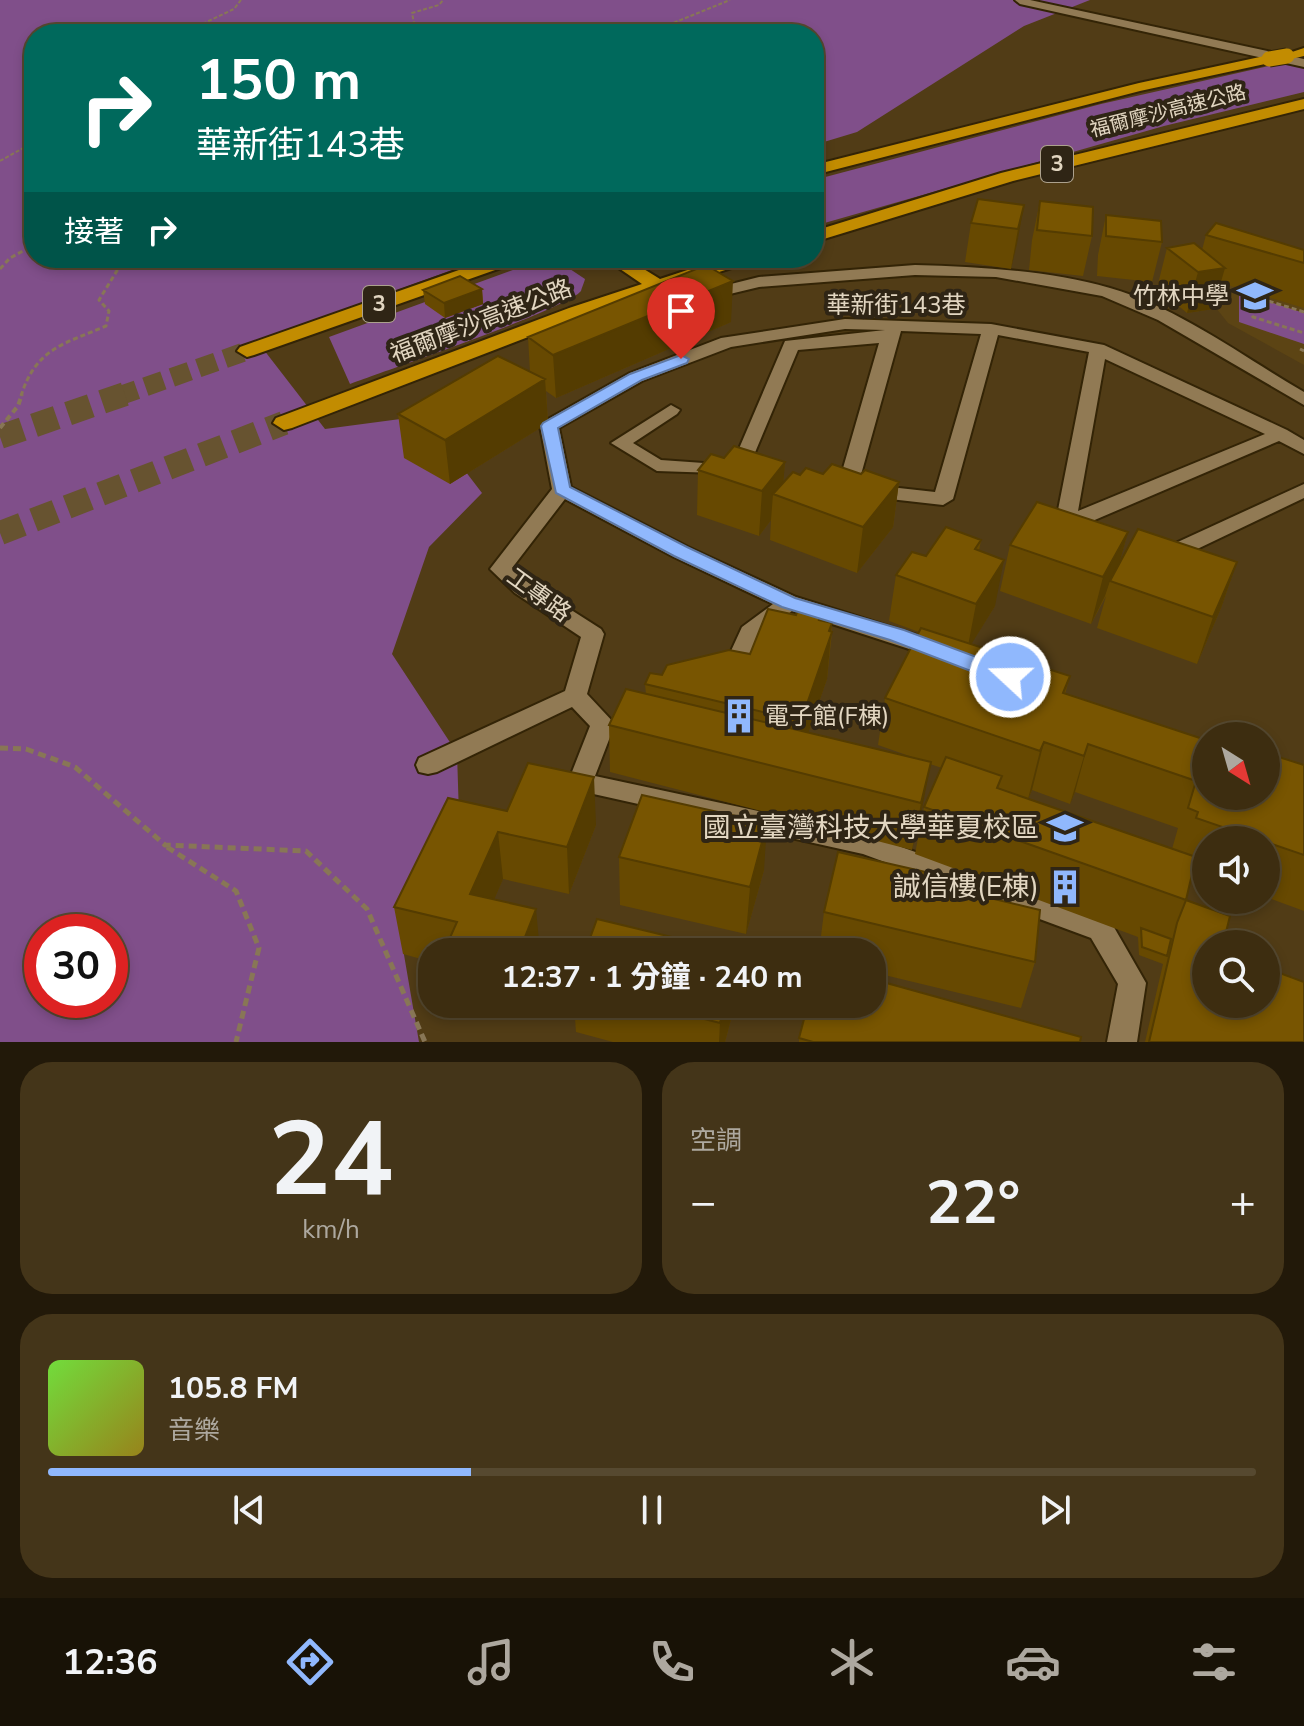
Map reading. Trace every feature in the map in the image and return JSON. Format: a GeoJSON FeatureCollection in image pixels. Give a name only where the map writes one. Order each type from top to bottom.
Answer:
{"type":"FeatureCollection","features":[{"type":"Feature","properties":{"kind":"highway","name":"福爾摩沙高速公路"},"geometry":{"type":"LineString","coordinates":[[824,167],[1139,87],[1304,52]]}},
{"type":"Feature","properties":{"kind":"highway","name":"福爾摩沙高速公路"},"geometry":{"type":"LineString","coordinates":[[824,234],[1007,177],[1304,104]]}},
{"type":"Feature","properties":{"kind":"highway","name":"福爾摩沙高速公路"},"geometry":{"type":"LineString","coordinates":[[247,351],[483,268]]}},
{"type":"Feature","properties":{"kind":"highway"},"geometry":{"type":"LineString","coordinates":[[629,268],[655,284]]}},
{"type":"Feature","properties":{"kind":"highway","name":"福爾摩沙高速公路"},"geometry":{"type":"LineString","coordinates":[[284,423],[655,284],[709,268]]}},
{"type":"Feature","properties":{"kind":"street"},"geometry":{"type":"LineString","coordinates":[[1020,1],[1304,63]]}},
{"type":"Feature","properties":{"kind":"street"},"geometry":{"type":"LineString","coordinates":[[695,299],[759,282],[915,270],[996,272],[1106,292],[1164,317],[1304,400]]}},
{"type":"Feature","properties":{"kind":"street","name":"華新街143巷"},"geometry":{"type":"LineString","coordinates":[[562,490],[549,426],[636,377],[727,342],[845,324],[892,331],[991,329],[1098,349],[1304,448]]}},
{"type":"Feature","properties":{"kind":"street"},"geometry":{"type":"LineString","coordinates":[[671,410],[620,443],[657,465],[747,472],[791,345],[892,331],[840,487],[943,499],[991,329]]}},
{"type":"Feature","properties":{"kind":"street"},"geometry":{"type":"LineString","coordinates":[[1098,349],[1067,515],[1083,519],[1280,434]]}},
{"type":"Feature","properties":{"kind":"street"},"geometry":{"type":"LineString","coordinates":[[562,490],[681,552],[788,602],[897,635],[967,661]]}},
{"type":"Feature","properties":{"kind":"street","name":"工專路"},"geometry":{"type":"LineString","coordinates":[[562,490],[500,569],[522,588],[593,634],[575,696]]}},
{"type":"Feature","properties":{"kind":"street"},"geometry":{"type":"LineString","coordinates":[[1161,558],[1304,490]]}},
{"type":"Feature","properties":{"kind":"street"},"geometry":{"type":"LineString","coordinates":[[715,684],[729,679],[750,632],[788,602]]}},
{"type":"Feature","properties":{"kind":"street"},"geometry":{"type":"LineString","coordinates":[[428,765],[575,696],[603,724]]}},
{"type":"Feature","properties":{"kind":"street"},"geometry":{"type":"LineString","coordinates":[[631,714],[603,724],[580,782],[865,844],[1101,930],[1132,983],[1122,1042]]}},
{"type":"Feature","properties":{"kind":"path"},"geometry":{"type":"LineString","coordinates":[[204,23],[234,9],[241,0]]}},
{"type":"Feature","properties":{"kind":"path"},"geometry":{"type":"LineString","coordinates":[[413,24],[412,13],[439,5],[443,0]]}},
{"type":"Feature","properties":{"kind":"path"},"geometry":{"type":"LineString","coordinates":[[671,24],[730,0]]}},
{"type":"Feature","properties":{"kind":"path"},"geometry":{"type":"LineString","coordinates":[[0,161],[24,148]]}},
{"type":"Feature","properties":{"kind":"path"},"geometry":{"type":"LineString","coordinates":[[0,269],[10,258],[24,250]]}},
{"type":"Feature","properties":{"kind":"path"},"geometry":{"type":"LineString","coordinates":[[0,428],[18,406],[27,377],[44,353],[106,326],[109,311],[99,300],[121,268]]}},
{"type":"Feature","properties":{"kind":"path"},"geometry":{"type":"LineString","coordinates":[[1304,312],[1265,300],[1247,304],[1253,317],[1304,333]]}},
{"type":"Feature","properties":{"kind":"path"},"geometry":{"type":"LineString","coordinates":[[0,748],[26,749],[75,767],[165,845],[236,891],[259,948],[236,1042]]}},
{"type":"Feature","properties":{"kind":"path"},"geometry":{"type":"LineString","coordinates":[[165,845],[306,851],[367,909],[425,1042]]}},
{"type":"Feature","properties":{"kind":"shaded area"},"geometry":{"type":"Polygon","coordinates":[[[0,0],[1090,0],[1024,26],[857,132],[824,142],[824,24],[24,24],[24,268],[458,268],[257,341],[325,429],[423,416],[482,493],[429,547],[392,654],[457,753],[460,847],[398,920],[419,1042],[0,1042],[0,0]]]}},
{"type":"Feature","properties":{"kind":"shaded area"},"geometry":{"type":"Polygon","coordinates":[[[1304,58],[1304,92],[1164,126],[824,223],[824,177],[1101,104],[1304,58]]]}},
{"type":"Feature","properties":{"kind":"shaded area"},"geometry":{"type":"Polygon","coordinates":[[[518,268],[566,268],[585,279],[581,291],[544,311],[350,384],[329,337],[518,268]]]}},
{"type":"Feature","properties":{"kind":"shaded area","name":"竹林中學"},"geometry":{"type":"Polygon","coordinates":[[[1304,275],[1304,365],[1228,323],[1192,278],[1304,275]]]}},
{"type":"Feature","properties":{"kind":"shaded area"},"geometry":{"type":"Polygon","coordinates":[[[1239,292],[1304,313],[1304,344],[1239,322],[1239,292]]]}},
{"type":"Feature","properties":{"kind":"building"},"geometry":{"type":"Polygon","coordinates":[[[978,199],[1024,205],[1018,229],[971,223],[978,199]]]}},
{"type":"Feature","properties":{"kind":"building"},"geometry":{"type":"Polygon","coordinates":[[[1040,201],[1093,207],[1092,236],[1037,230],[1040,201]]]}},
{"type":"Feature","properties":{"kind":"building"},"geometry":{"type":"Polygon","coordinates":[[[1106,215],[1161,221],[1162,242],[1106,236],[1106,215]]]}},
{"type":"Feature","properties":{"kind":"building"},"geometry":{"type":"Polygon","coordinates":[[[1216,223],[1304,250],[1304,263],[1206,235],[1216,223]]]}},
{"type":"Feature","properties":{"kind":"building"},"geometry":{"type":"Polygon","coordinates":[[[1194,243],[1225,268],[1198,272],[1167,248],[1194,243]]]}},
{"type":"Feature","properties":{"kind":"building"},"geometry":{"type":"Polygon","coordinates":[[[699,268],[711,268],[733,281],[553,355],[528,337],[699,268]]]}},
{"type":"Feature","properties":{"kind":"building"},"geometry":{"type":"Polygon","coordinates":[[[460,276],[482,289],[444,303],[423,290],[460,276]]]}},
{"type":"Feature","properties":{"kind":"building"},"geometry":{"type":"Polygon","coordinates":[[[498,356],[545,379],[445,440],[398,414],[498,356]]]}},
{"type":"Feature","properties":{"kind":"building"},"geometry":{"type":"Polygon","coordinates":[[[734,446],[785,462],[762,491],[698,470],[711,454],[724,458],[734,446]]]}},
{"type":"Feature","properties":{"kind":"building"},"geometry":{"type":"Polygon","coordinates":[[[832,464],[861,474],[865,470],[899,482],[863,527],[773,494],[793,472],[800,475],[806,468],[823,474],[832,464]]]}},
{"type":"Feature","properties":{"kind":"building"},"geometry":{"type":"Polygon","coordinates":[[[1037,502],[1128,532],[1103,577],[1010,545],[1037,502]]]}},
{"type":"Feature","properties":{"kind":"building"},"geometry":{"type":"Polygon","coordinates":[[[946,527],[981,540],[975,549],[1004,560],[976,604],[896,575],[912,552],[926,556],[946,527]]]}},
{"type":"Feature","properties":{"kind":"building"},"geometry":{"type":"Polygon","coordinates":[[[1138,529],[1237,562],[1213,617],[1110,581],[1138,529]]]}},
{"type":"Feature","properties":{"kind":"building"},"geometry":{"type":"Polygon","coordinates":[[[768,609],[796,615],[798,609],[821,615],[819,620],[832,623],[829,631],[832,632],[801,721],[645,684],[650,673],[662,675],[667,665],[729,650],[750,654],[768,609]]]}},
{"type":"Feature","properties":{"kind":"building"},"geometry":{"type":"Polygon","coordinates":[[[921,628],[1070,676],[1063,693],[1192,735],[1192,780],[1088,744],[1084,756],[1044,742],[1040,751],[885,698],[921,628]]]}},
{"type":"Feature","properties":{"kind":"building"},"geometry":{"type":"Polygon","coordinates":[[[626,689],[931,762],[921,803],[609,725],[626,689]]]}},
{"type":"Feature","properties":{"kind":"building"},"geometry":{"type":"Polygon","coordinates":[[[946,757],[1002,776],[997,788],[1192,856],[1192,874],[1186,900],[924,807],[946,757]]]}},
{"type":"Feature","properties":{"kind":"building"},"geometry":{"type":"Polygon","coordinates":[[[1280,757],[1304,765],[1304,855],[1280,847],[1280,826],[1219,826],[1196,818],[1198,812],[1193,810],[1280,810],[1280,757]]]}},
{"type":"Feature","properties":{"kind":"building"},"geometry":{"type":"Polygon","coordinates":[[[528,763],[594,777],[567,847],[498,832],[470,894],[536,909],[525,938],[450,938],[457,922],[394,907],[448,798],[507,811],[528,763]]]}},
{"type":"Feature","properties":{"kind":"building"},"geometry":{"type":"Polygon","coordinates":[[[642,795],[767,823],[750,887],[619,857],[642,795]]]}},
{"type":"Feature","properties":{"kind":"building"},"geometry":{"type":"Polygon","coordinates":[[[838,852],[974,883],[973,894],[1040,910],[1035,962],[824,912],[838,852]]]}},
{"type":"Feature","properties":{"kind":"building"},"geometry":{"type":"Polygon","coordinates":[[[1186,900],[1192,902],[1192,914],[1230,916],[1226,930],[1192,930],[1192,1018],[1280,1018],[1280,973],[1304,982],[1304,1042],[1149,1042],[1177,923],[1186,900]]]}},
{"type":"Feature","properties":{"kind":"building"},"geometry":{"type":"Polygon","coordinates":[[[597,919],[676,938],[590,938],[597,919]]]}},
{"type":"Feature","properties":{"kind":"building"},"geometry":{"type":"Polygon","coordinates":[[[1141,928],[1171,939],[1167,956],[1142,947],[1141,928]]]}},
{"type":"Feature","properties":{"kind":"building"},"geometry":{"type":"Polygon","coordinates":[[[886,983],[1081,1037],[1080,1042],[813,1042],[799,1038],[804,1018],[886,1018],[886,983]]]}},
{"type":"Feature","properties":{"kind":"building"},"geometry":{"type":"Polygon","coordinates":[[[701,1018],[721,1018],[720,1023],[701,1018]]]}},
{"type":"Feature","properties":{"kind":"tunnel"},"geometry":{"type":"LineString","coordinates":[[119,396],[247,351]]}},
{"type":"Feature","properties":{"kind":"tunnel"},"geometry":{"type":"LineString","coordinates":[[0,437],[125,394]]}},
{"type":"Feature","properties":{"kind":"tunnel"},"geometry":{"type":"LineString","coordinates":[[0,533],[284,423]]}},
{"type":"Feature","properties":{"kind":"place","name":"竹林中學"},"geometry":{"type":"Point","coordinates":[1255,296]}},
{"type":"Feature","properties":{"kind":"place","name":"電子館(F棟)"},"geometry":{"type":"Point","coordinates":[739,716]}},
{"type":"Feature","properties":{"kind":"place","name":"國立臺灣科技大學華夏校區"},"geometry":{"type":"Point","coordinates":[1065,828]}},
{"type":"Feature","properties":{"kind":"place","name":"誠信樓(E棟)"},"geometry":{"type":"Point","coordinates":[1065,887]}},
{"type":"Feature","properties":{"kind":"route"},"geometry":{"type":"LineString","coordinates":[[681,359],[636,377],[549,426],[562,490],[681,552],[788,602],[897,635],[1010,677]]}}]}
